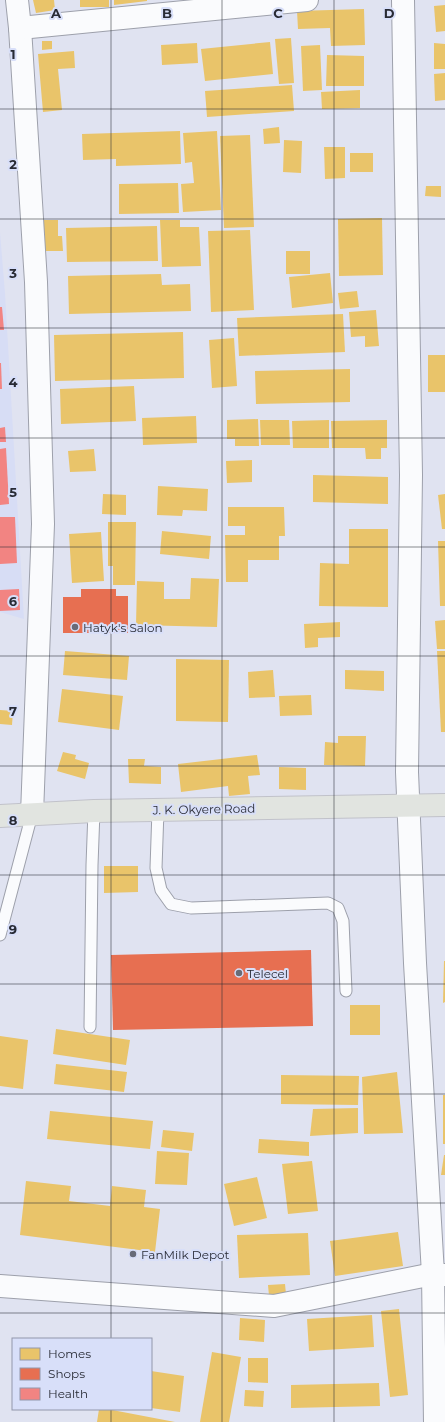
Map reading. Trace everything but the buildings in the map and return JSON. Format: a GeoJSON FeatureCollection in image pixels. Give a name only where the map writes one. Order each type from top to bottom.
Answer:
{"type":"FeatureCollection","features":[{"type":"Feature","properties":{"kind":"main road","name":"J. K. Okyere Road"},"geometry":{"type":"LineString","coordinates":[[0,816],[94,811],[445,805]]}},
{"type":"Feature","properties":{"kind":"street"},"geometry":{"type":"LineString","coordinates":[[17,0],[36,282],[43,524],[32,814]]}},
{"type":"Feature","properties":{"kind":"street"},"geometry":{"type":"LineString","coordinates":[[20,28],[307,0]]}},
{"type":"Feature","properties":{"kind":"street"},"geometry":{"type":"LineString","coordinates":[[403,0],[411,475],[406,772],[415,963],[439,1274],[435,1422]]}},
{"type":"Feature","properties":{"kind":"street"},"geometry":{"type":"LineString","coordinates":[[0,1286],[274,1306],[439,1274]]}},
{"type":"Feature","properties":{"kind":"lane"},"geometry":{"type":"LineString","coordinates":[[158,810],[156,868],[161,890],[171,904],[191,908],[328,903],[338,908],[343,921],[346,991]]}},
{"type":"Feature","properties":{"kind":"lane"},"geometry":{"type":"LineString","coordinates":[[90,1027],[94,811]]}},
{"type":"Feature","properties":{"kind":"lane"},"geometry":{"type":"LineString","coordinates":[[0,935],[32,814]]}},
{"type":"Feature","properties":{"kind":"shaded area"},"geometry":{"type":"Polygon","coordinates":[[[0,232],[5,293],[24,619],[0,612],[0,232]]]}},
{"type":"Feature","properties":{"kind":"place","name":"Hatyk's Salon"},"geometry":{"type":"Point","coordinates":[75,627]}},
{"type":"Feature","properties":{"kind":"place","name":"Telecel"},"geometry":{"type":"Point","coordinates":[239,973]}},
{"type":"Feature","properties":{"kind":"place","name":"FanMilk Depot"},"geometry":{"type":"Point","coordinates":[133,1254]}}]}
